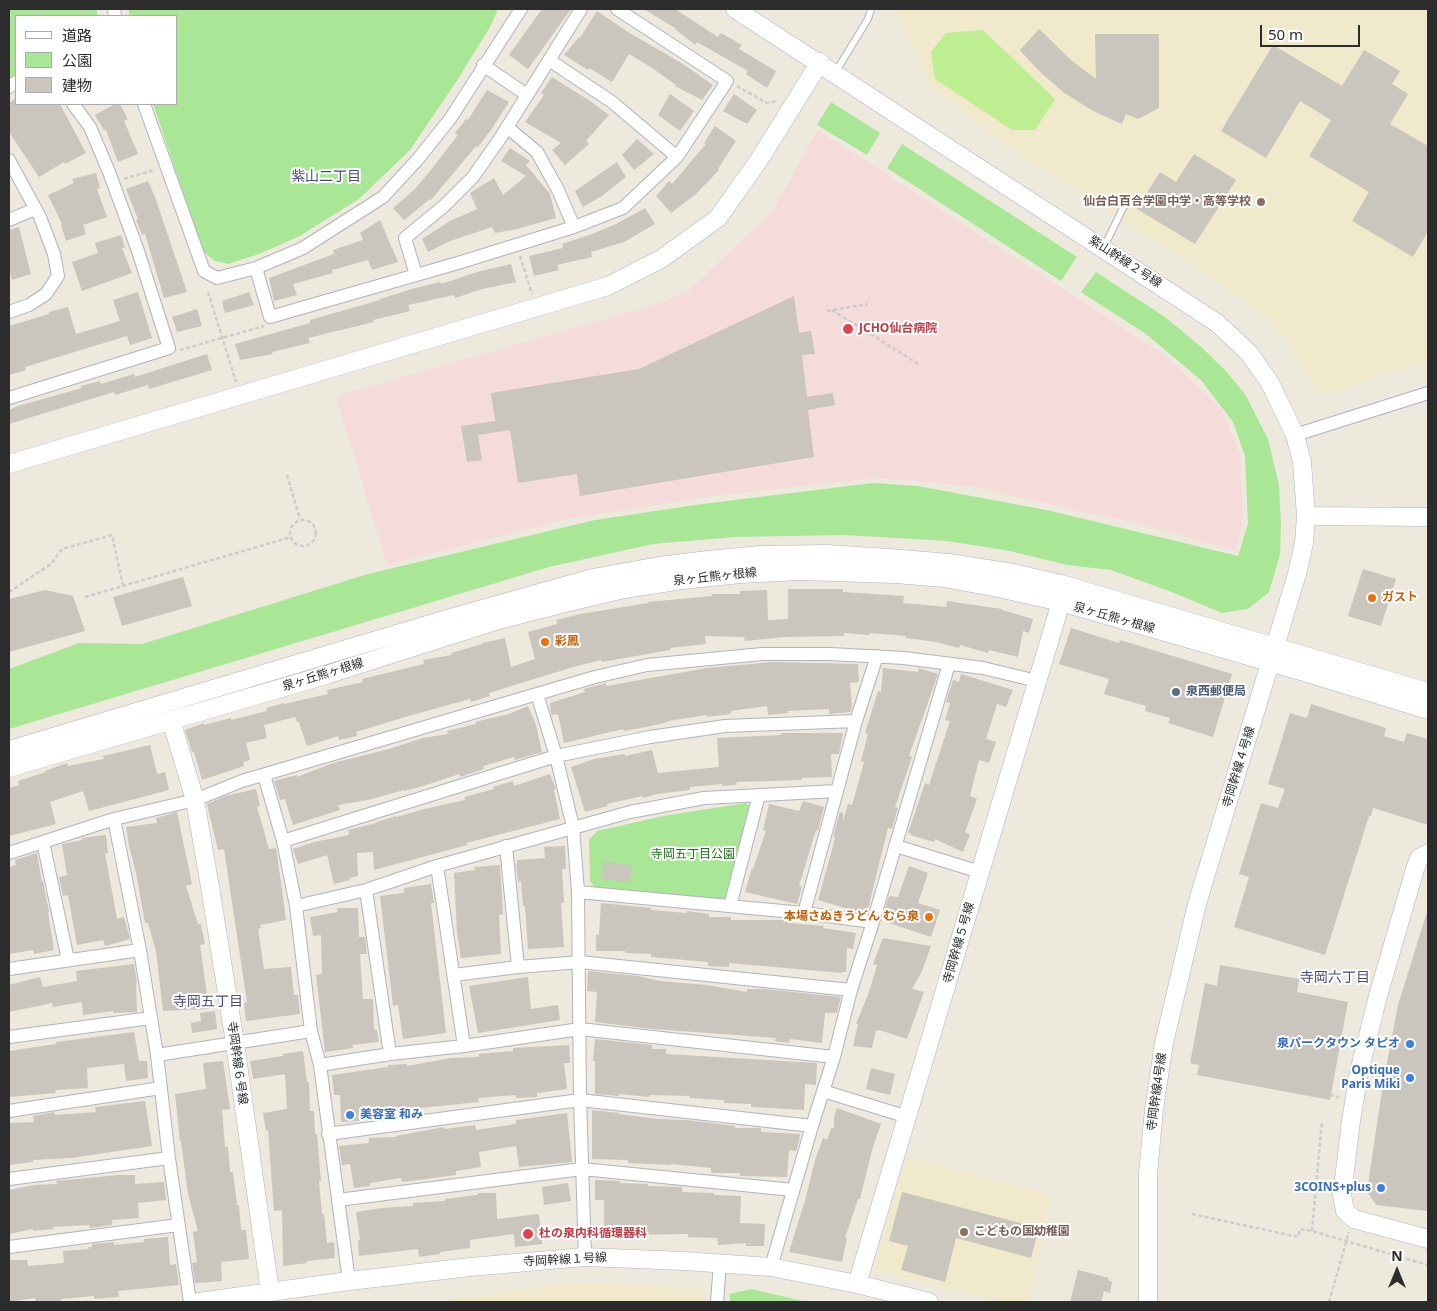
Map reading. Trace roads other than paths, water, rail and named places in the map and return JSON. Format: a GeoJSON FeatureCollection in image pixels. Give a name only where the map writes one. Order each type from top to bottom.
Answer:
{"type":"FeatureCollection","features":[{"type":"Feature","properties":{"kind":"street"},"geometry":{"type":"LineString","coordinates":[[144,105],[204,272],[217,278],[256,268],[303,248],[383,197],[418,159],[450,119],[483,65],[521,9]]}},
{"type":"Feature","properties":{"kind":"street"},"geometry":{"type":"LineString","coordinates":[[416,275],[405,238],[444,206],[472,178],[507,127],[581,9]]}},
{"type":"Feature","properties":{"kind":"street"},"geometry":{"type":"LineString","coordinates":[[256,268],[270,318],[574,227],[623,208],[677,157],[727,81],[616,9]]}},
{"type":"Feature","properties":{"kind":"street","name":"紫山幹線２号線"},"geometry":{"type":"LineString","coordinates":[[736,9],[820,62],[1225,329],[1249,352],[1270,383],[1295,435],[1302,462],[1306,516],[1304,543],[1297,574],[1273,655]]}},
{"type":"Feature","properties":{"kind":"street"},"geometry":{"type":"LineString","coordinates":[[549,60],[612,102],[677,157]]}},
{"type":"Feature","properties":{"kind":"street"},"geometry":{"type":"LineString","coordinates":[[9,464],[616,282],[661,259],[718,218],[759,160],[820,62]]}},
{"type":"Feature","properties":{"kind":"street"},"geometry":{"type":"LineString","coordinates":[[483,65],[527,95]]}},
{"type":"Feature","properties":{"kind":"street"},"geometry":{"type":"LineString","coordinates":[[9,398],[169,348],[138,251],[113,183],[90,127],[74,105]]}},
{"type":"Feature","properties":{"kind":"street"},"geometry":{"type":"LineString","coordinates":[[507,127],[537,152],[558,190],[574,227]]}},
{"type":"Feature","properties":{"kind":"street"},"geometry":{"type":"LineString","coordinates":[[9,160],[35,209],[54,254],[58,276],[46,294],[29,305],[9,312]]}},
{"type":"Feature","properties":{"kind":"street"},"geometry":{"type":"LineString","coordinates":[[9,220],[35,209]]}},
{"type":"Feature","properties":{"kind":"street"},"geometry":{"type":"LineString","coordinates":[[1295,435],[1428,393]]}},
{"type":"Feature","properties":{"kind":"street"},"geometry":{"type":"LineString","coordinates":[[1306,516],[1428,517]]}},
{"type":"Feature","properties":{"kind":"street","name":"泉ヶ丘熊ヶ根線"},"geometry":{"type":"LineString","coordinates":[[9,750],[539,592],[659,566],[725,558],[827,554],[949,563],[1061,584],[1273,655],[1302,671],[1428,710]]}},
{"type":"Feature","properties":{"kind":"street","name":"泉ヶ丘熊ヶ根線"},"geometry":{"type":"LineString","coordinates":[[9,768],[326,675],[508,618],[624,589],[740,574],[801,571],[896,574],[944,578],[1061,602],[1428,692]]}},
{"type":"Feature","properties":{"kind":"street","name":"寺岡幹線５号線"},"geometry":{"type":"LineString","coordinates":[[858,1284],[1061,602]]}},
{"type":"Feature","properties":{"kind":"street"},"geometry":{"type":"LineString","coordinates":[[9,853],[114,819],[195,800],[264,775],[537,694],[595,677],[647,665],[704,658],[762,654],[830,654],[904,658],[983,668],[1037,681]]}},
{"type":"Feature","properties":{"kind":"street","name":"寺岡幹線４号線"},"geometry":{"type":"LineString","coordinates":[[1202,887],[1273,655]]}},
{"type":"Feature","properties":{"kind":"street"},"geometry":{"type":"LineString","coordinates":[[804,913],[856,721],[877,656]]}},
{"type":"Feature","properties":{"kind":"street"},"geometry":{"type":"LineString","coordinates":[[772,1267],[793,1190],[834,1057],[851,990],[874,922],[949,664]]}},
{"type":"Feature","properties":{"kind":"street"},"geometry":{"type":"LineString","coordinates":[[537,694],[556,756],[574,826],[580,962],[580,1100],[585,1257]]}},
{"type":"Feature","properties":{"kind":"street","name":"寺岡幹線６号線"},"geometry":{"type":"LineString","coordinates":[[171,720],[195,800],[235,1043],[270,1292]]}},
{"type":"Feature","properties":{"kind":"street"},"geometry":{"type":"LineString","coordinates":[[283,841],[556,756],[725,726],[856,721]]}},
{"type":"Feature","properties":{"kind":"street"},"geometry":{"type":"LineString","coordinates":[[264,775],[283,841],[296,906],[311,1031],[320,1065],[328,1134],[350,1281]]}},
{"type":"Feature","properties":{"kind":"street"},"geometry":{"type":"LineString","coordinates":[[296,906],[366,890],[437,866],[574,826],[630,812],[704,798],[837,791]]}},
{"type":"Feature","properties":{"kind":"street"},"geometry":{"type":"LineString","coordinates":[[730,906],[759,795]]}},
{"type":"Feature","properties":{"kind":"street"},"geometry":{"type":"LineString","coordinates":[[114,819],[140,950],[151,1018],[190,1302]]}},
{"type":"Feature","properties":{"kind":"street"},"geometry":{"type":"LineString","coordinates":[[43,842],[68,960]]}},
{"type":"Feature","properties":{"kind":"street"},"geometry":{"type":"LineString","coordinates":[[506,846],[518,966]]}},
{"type":"Feature","properties":{"kind":"street"},"geometry":{"type":"LineString","coordinates":[[896,846],[980,872]]}},
{"type":"Feature","properties":{"kind":"street"},"geometry":{"type":"LineString","coordinates":[[1428,853],[1419,858],[1415,869],[1378,996],[1359,1072],[1342,1195],[1345,1211],[1354,1219],[1428,1240]]}},
{"type":"Feature","properties":{"kind":"street"},"geometry":{"type":"LineString","coordinates":[[437,866],[464,1046]]}},
{"type":"Feature","properties":{"kind":"street","name":"寺岡幹線4号線"},"geometry":{"type":"LineString","coordinates":[[1148,1302],[1148,1174],[1154,1108],[1164,1043],[1202,887]]}},
{"type":"Feature","properties":{"kind":"street"},"geometry":{"type":"LineString","coordinates":[[366,890],[390,1054]]}},
{"type":"Feature","properties":{"kind":"street"},"geometry":{"type":"LineString","coordinates":[[578,892],[804,913],[874,922]]}},
{"type":"Feature","properties":{"kind":"street"},"geometry":{"type":"LineString","coordinates":[[9,969],[140,950]]}},
{"type":"Feature","properties":{"kind":"street"},"geometry":{"type":"LineString","coordinates":[[454,975],[518,966],[580,962],[851,990]]}},
{"type":"Feature","properties":{"kind":"street"},"geometry":{"type":"LineString","coordinates":[[9,1037],[151,1018]]}},
{"type":"Feature","properties":{"kind":"street"},"geometry":{"type":"LineString","coordinates":[[320,1065],[390,1054],[580,1030],[834,1057]]}},
{"type":"Feature","properties":{"kind":"street"},"geometry":{"type":"LineString","coordinates":[[156,1055],[311,1031]]}},
{"type":"Feature","properties":{"kind":"street"},"geometry":{"type":"LineString","coordinates":[[9,1111],[161,1088]]}},
{"type":"Feature","properties":{"kind":"street"},"geometry":{"type":"LineString","coordinates":[[823,1091],[908,1117]]}},
{"type":"Feature","properties":{"kind":"street"},"geometry":{"type":"LineString","coordinates":[[328,1134],[580,1100],[812,1126]]}},
{"type":"Feature","properties":{"kind":"street"},"geometry":{"type":"LineString","coordinates":[[9,1179],[169,1158]]}},
{"type":"Feature","properties":{"kind":"street"},"geometry":{"type":"LineString","coordinates":[[338,1200],[582,1170],[793,1190]]}},
{"type":"Feature","properties":{"kind":"street"},"geometry":{"type":"LineString","coordinates":[[9,1247],[178,1225]]}},
{"type":"Feature","properties":{"kind":"street","name":"寺岡幹線１号線"},"geometry":{"type":"LineString","coordinates":[[200,1302],[350,1281],[470,1267],[585,1257],[772,1267],[858,1284],[929,1302]]}},
{"type":"Feature","properties":{"kind":"street"},"geometry":{"type":"LineString","coordinates":[[717,1302],[720,1263]]}},
{"type":"Feature","properties":{"kind":"lane"},"geometry":{"type":"LineString","coordinates":[[835,72],[868,18],[871,9]]}},
{"type":"Feature","properties":{"kind":"lane"},"geometry":{"type":"LineString","coordinates":[[1103,248],[1124,206]]}},
{"type":"Feature","properties":{"kind":"place","name":"仙台白百合学園中学・高等学校"},"geometry":{"type":"Point","coordinates":[1261,202]}},
{"type":"Feature","properties":{"kind":"place","name":"JCHO仙台病院"},"geometry":{"type":"Point","coordinates":[848,329]}},
{"type":"Feature","properties":{"kind":"place","name":"ガスト"},"geometry":{"type":"Point","coordinates":[1372,598]}},
{"type":"Feature","properties":{"kind":"place","name":"彩鳳"},"geometry":{"type":"Point","coordinates":[545,642]}},
{"type":"Feature","properties":{"kind":"place","name":"泉西郵便局"},"geometry":{"type":"Point","coordinates":[1176,692]}},
{"type":"Feature","properties":{"kind":"place","name":"本場さぬきうどん むら泉"},"geometry":{"type":"Point","coordinates":[929,917]}},
{"type":"Feature","properties":{"kind":"place","name":"泉パークタウン タピオ"},"geometry":{"type":"Point","coordinates":[1410,1044]}},
{"type":"Feature","properties":{"kind":"place","name":"Optique Paris Miki"},"geometry":{"type":"Point","coordinates":[1410,1078]}},
{"type":"Feature","properties":{"kind":"place","name":"美容室 和み"},"geometry":{"type":"Point","coordinates":[350,1115]}},
{"type":"Feature","properties":{"kind":"place","name":"3COINS+plus"},"geometry":{"type":"Point","coordinates":[1381,1188]}},
{"type":"Feature","properties":{"kind":"place","name":"こどもの国幼稚園"},"geometry":{"type":"Point","coordinates":[964,1232]}},
{"type":"Feature","properties":{"kind":"place","name":"杜の泉内科循環器科"},"geometry":{"type":"Point","coordinates":[528,1234]}},
{"type":"Feature","properties":{"kind":"district","name":"紫山二丁目"},"geometry":{"type":"Point","coordinates":[326,177]}},
{"type":"Feature","properties":{"kind":"district","name":"寺岡六丁目"},"geometry":{"type":"Point","coordinates":[1335,978]}},
{"type":"Feature","properties":{"kind":"district","name":"寺岡五丁目"},"geometry":{"type":"Point","coordinates":[208,1002]}},
{"type":"Feature","properties":{"kind":"park label","name":"寺岡五丁目公園"},"geometry":{"type":"Point","coordinates":[693,855]}}]}
